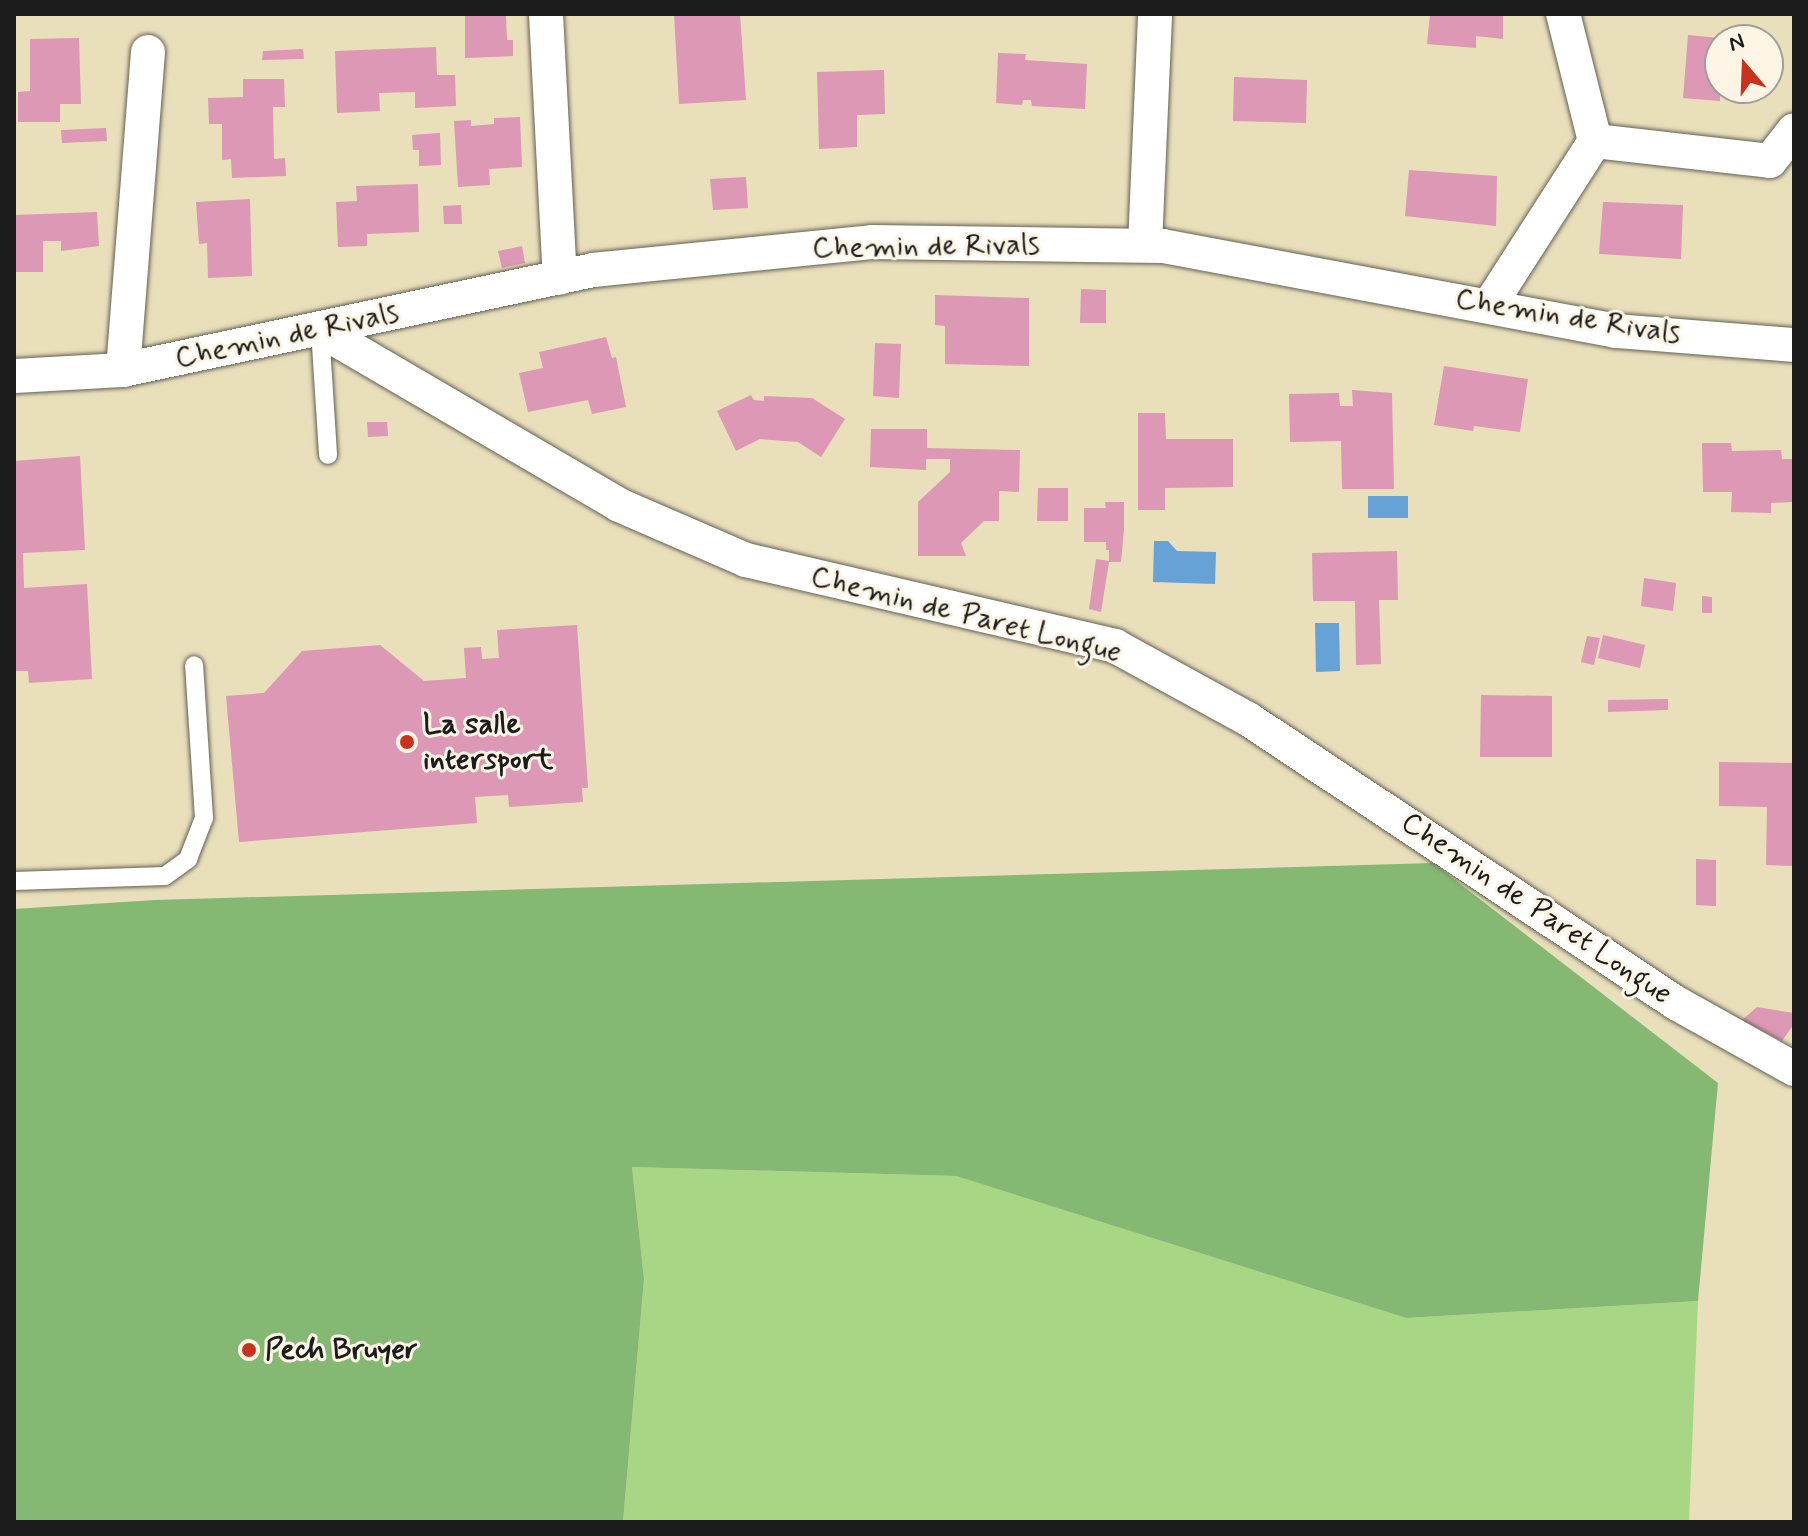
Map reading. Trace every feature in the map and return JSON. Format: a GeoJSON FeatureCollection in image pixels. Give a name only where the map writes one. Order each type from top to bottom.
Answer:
{"type":"FeatureCollection","features":[{"type":"Feature","properties":{"kind":"street"},"geometry":{"type":"LineString","coordinates":[[546,14],[560,278]]}},
{"type":"Feature","properties":{"kind":"street"},"geometry":{"type":"LineString","coordinates":[[1145,245],[1155,14]]}},
{"type":"Feature","properties":{"kind":"street"},"geometry":{"type":"LineString","coordinates":[[1489,306],[1595,141],[1563,14]]}},
{"type":"Feature","properties":{"kind":"street"},"geometry":{"type":"LineString","coordinates":[[123,370],[148,52]]}},
{"type":"Feature","properties":{"kind":"street"},"geometry":{"type":"LineString","coordinates":[[1595,141],[1770,161],[1794,130]]}},
{"type":"Feature","properties":{"kind":"street","name":"Chemin de Rivals"},"geometry":{"type":"LineString","coordinates":[[14,376],[123,370],[593,270],[872,242],[1145,245],[1616,331],[1794,345]]}},
{"type":"Feature","properties":{"kind":"street","name":"Chemin de Paret Longue"},"geometry":{"type":"LineString","coordinates":[[320,330],[619,505],[746,560],[1115,646],[1248,719],[1676,1003],[1794,1069]]}},
{"type":"Feature","properties":{"kind":"lane"},"geometry":{"type":"LineString","coordinates":[[320,330],[328,455]]}},
{"type":"Feature","properties":{"kind":"lane"},"geometry":{"type":"LineString","coordinates":[[14,881],[165,876],[188,859],[204,818],[194,665]]}},
{"type":"Feature","properties":{"kind":"green space"},"geometry":{"type":"Polygon","coordinates":[[[1433,863],[1718,1083],[1698,1301],[1406,1318],[956,1176],[632,1167],[644,1279],[623,1522],[14,1522],[14,909],[155,900],[1433,863]]]}},
{"type":"Feature","properties":{"kind":"green space"},"geometry":{"type":"Polygon","coordinates":[[[632,1167],[956,1176],[1406,1318],[1698,1301],[1689,1522],[623,1522],[644,1279],[632,1167]]]}},
{"type":"Feature","properties":{"kind":"water"},"geometry":{"type":"Polygon","coordinates":[[[1368,496],[1408,496],[1408,518],[1368,518],[1368,496]]]}},
{"type":"Feature","properties":{"kind":"water"},"geometry":{"type":"Polygon","coordinates":[[[1154,541],[1168,541],[1177,551],[1216,552],[1215,584],[1153,582],[1154,541]]]}},
{"type":"Feature","properties":{"kind":"water"},"geometry":{"type":"Polygon","coordinates":[[[1315,623],[1339,623],[1340,671],[1316,672],[1315,623]]]}},
{"type":"Feature","properties":{"kind":"building"},"geometry":{"type":"Polygon","coordinates":[[[465,14],[506,14],[507,40],[513,40],[513,56],[465,58],[465,14]]]}},
{"type":"Feature","properties":{"kind":"building"},"geometry":{"type":"Polygon","coordinates":[[[674,14],[740,14],[746,100],[679,104],[674,14]]]}},
{"type":"Feature","properties":{"kind":"building"},"geometry":{"type":"Polygon","coordinates":[[[1430,14],[1503,14],[1503,39],[1476,36],[1476,48],[1427,44],[1430,14]]]}},
{"type":"Feature","properties":{"kind":"building"},"geometry":{"type":"Polygon","coordinates":[[[1688,35],[1704,36],[1704,100],[1683,98],[1688,35]]]}},
{"type":"Feature","properties":{"kind":"building"},"geometry":{"type":"Polygon","coordinates":[[[79,38],[81,104],[60,104],[60,122],[18,122],[18,92],[30,91],[30,39],[79,38]]]}},
{"type":"Feature","properties":{"kind":"building"},"geometry":{"type":"Polygon","coordinates":[[[436,47],[437,75],[455,75],[456,106],[415,108],[415,92],[379,93],[380,111],[337,113],[335,51],[436,47]]]}},
{"type":"Feature","properties":{"kind":"building"},"geometry":{"type":"Polygon","coordinates":[[[303,49],[304,59],[262,60],[263,51],[303,49]]]}},
{"type":"Feature","properties":{"kind":"building"},"geometry":{"type":"Polygon","coordinates":[[[998,53],[1026,54],[1025,60],[1087,64],[1085,109],[1032,106],[1031,100],[1023,100],[1022,105],[996,103],[998,53]]]}},
{"type":"Feature","properties":{"kind":"building"},"geometry":{"type":"Polygon","coordinates":[[[884,70],[885,114],[857,115],[857,147],[819,149],[817,72],[884,70]]]}},
{"type":"Feature","properties":{"kind":"building"},"geometry":{"type":"Polygon","coordinates":[[[1234,77],[1307,80],[1306,123],[1233,121],[1234,77]]]}},
{"type":"Feature","properties":{"kind":"building"},"geometry":{"type":"Polygon","coordinates":[[[243,79],[284,79],[285,107],[273,107],[274,159],[285,158],[286,176],[232,178],[231,159],[222,160],[222,124],[209,124],[208,98],[243,97],[243,79]]]}},
{"type":"Feature","properties":{"kind":"building"},"geometry":{"type":"Polygon","coordinates":[[[520,117],[522,167],[489,169],[490,185],[458,187],[454,121],[471,120],[471,126],[494,124],[494,118],[520,117]]]}},
{"type":"Feature","properties":{"kind":"building"},"geometry":{"type":"Polygon","coordinates":[[[106,128],[107,141],[62,143],[61,130],[106,128]]]}},
{"type":"Feature","properties":{"kind":"building"},"geometry":{"type":"Polygon","coordinates":[[[440,133],[441,165],[419,166],[419,150],[413,150],[412,135],[440,133]]]}},
{"type":"Feature","properties":{"kind":"building"},"geometry":{"type":"Polygon","coordinates":[[[1409,170],[1497,176],[1496,226],[1405,216],[1409,170]]]}},
{"type":"Feature","properties":{"kind":"building"},"geometry":{"type":"Polygon","coordinates":[[[746,177],[748,208],[713,210],[710,179],[746,177]]]}},
{"type":"Feature","properties":{"kind":"building"},"geometry":{"type":"Polygon","coordinates":[[[418,184],[419,232],[367,234],[367,246],[338,247],[336,202],[357,201],[356,186],[418,184]]]}},
{"type":"Feature","properties":{"kind":"building"},"geometry":{"type":"Polygon","coordinates":[[[250,199],[252,276],[208,278],[207,243],[199,244],[196,202],[250,199]]]}},
{"type":"Feature","properties":{"kind":"building"},"geometry":{"type":"Polygon","coordinates":[[[1603,202],[1683,205],[1681,259],[1599,254],[1603,202]]]}},
{"type":"Feature","properties":{"kind":"building"},"geometry":{"type":"Polygon","coordinates":[[[461,205],[462,224],[444,224],[443,206],[461,205]]]}},
{"type":"Feature","properties":{"kind":"building"},"geometry":{"type":"Polygon","coordinates":[[[97,212],[99,246],[61,251],[61,241],[43,241],[43,272],[14,272],[14,215],[97,212]]]}},
{"type":"Feature","properties":{"kind":"building"},"geometry":{"type":"Polygon","coordinates":[[[522,246],[525,263],[502,268],[498,251],[522,246]]]}},
{"type":"Feature","properties":{"kind":"building"},"geometry":{"type":"Polygon","coordinates":[[[1081,289],[1106,290],[1106,323],[1080,323],[1081,289]]]}},
{"type":"Feature","properties":{"kind":"building"},"geometry":{"type":"Polygon","coordinates":[[[935,295],[1029,298],[1029,366],[945,364],[945,326],[935,325],[935,295]]]}},
{"type":"Feature","properties":{"kind":"building"},"geometry":{"type":"Polygon","coordinates":[[[606,337],[612,358],[616,357],[626,407],[592,414],[588,400],[528,412],[519,373],[543,368],[539,352],[606,337]]]}},
{"type":"Feature","properties":{"kind":"building"},"geometry":{"type":"Polygon","coordinates":[[[875,343],[901,344],[899,398],[873,396],[875,343]]]}},
{"type":"Feature","properties":{"kind":"building"},"geometry":{"type":"Polygon","coordinates":[[[1444,366],[1528,379],[1520,432],[1474,426],[1473,431],[1434,425],[1444,366]]]}},
{"type":"Feature","properties":{"kind":"building"},"geometry":{"type":"Polygon","coordinates":[[[1352,390],[1392,393],[1394,489],[1342,489],[1341,441],[1290,442],[1289,394],[1339,393],[1340,406],[1353,406],[1352,390]]]}},
{"type":"Feature","properties":{"kind":"building"},"geometry":{"type":"Polygon","coordinates":[[[751,395],[754,400],[764,401],[764,396],[812,398],[845,419],[821,457],[798,442],[760,439],[736,451],[717,411],[751,395]]]}},
{"type":"Feature","properties":{"kind":"building"},"geometry":{"type":"Polygon","coordinates":[[[1138,413],[1165,413],[1166,439],[1233,439],[1233,487],[1165,488],[1165,510],[1138,510],[1138,413]]]}},
{"type":"Feature","properties":{"kind":"building"},"geometry":{"type":"Polygon","coordinates":[[[367,422],[387,422],[388,436],[368,437],[367,422]]]}},
{"type":"Feature","properties":{"kind":"building"},"geometry":{"type":"Polygon","coordinates":[[[871,429],[927,429],[927,448],[1020,450],[1019,492],[999,491],[999,521],[984,521],[961,543],[966,556],[918,556],[918,502],[950,472],[950,459],[926,459],[926,470],[870,467],[871,429]]]}},
{"type":"Feature","properties":{"kind":"building"},"geometry":{"type":"Polygon","coordinates":[[[1702,443],[1731,443],[1732,451],[1781,450],[1782,459],[1794,459],[1794,502],[1771,503],[1771,513],[1731,512],[1732,492],[1703,492],[1702,443]]]}},
{"type":"Feature","properties":{"kind":"building"},"geometry":{"type":"Polygon","coordinates":[[[80,456],[85,550],[23,553],[24,588],[87,584],[92,679],[29,683],[28,671],[14,671],[14,461],[80,456]]]}},
{"type":"Feature","properties":{"kind":"building"},"geometry":{"type":"Polygon","coordinates":[[[1038,488],[1068,488],[1068,521],[1037,521],[1038,488]]]}},
{"type":"Feature","properties":{"kind":"building"},"geometry":{"type":"Polygon","coordinates":[[[1105,502],[1124,502],[1124,529],[1121,562],[1109,562],[1101,612],[1089,609],[1096,559],[1109,561],[1109,550],[1106,550],[1106,542],[1084,542],[1084,508],[1106,508],[1105,502]]]}},
{"type":"Feature","properties":{"kind":"building"},"geometry":{"type":"Polygon","coordinates":[[[1397,551],[1398,600],[1379,600],[1381,664],[1356,665],[1355,601],[1313,601],[1312,553],[1397,551]]]}},
{"type":"Feature","properties":{"kind":"building"},"geometry":{"type":"Polygon","coordinates":[[[1644,578],[1676,583],[1673,611],[1641,606],[1644,578]]]}},
{"type":"Feature","properties":{"kind":"building"},"geometry":{"type":"Polygon","coordinates":[[[1702,596],[1712,597],[1712,613],[1702,613],[1702,596]]]}},
{"type":"Feature","properties":{"kind":"building","name":"La salle intersport"},"geometry":{"type":"Polygon","coordinates":[[[577,625],[588,788],[582,788],[583,802],[509,807],[508,795],[475,797],[477,823],[239,842],[226,696],[264,693],[302,651],[380,645],[424,681],[466,678],[464,648],[481,647],[482,659],[499,658],[497,630],[577,625]]]}},
{"type":"Feature","properties":{"kind":"building"},"geometry":{"type":"Polygon","coordinates":[[[1603,635],[1645,645],[1640,668],[1598,658],[1603,635]]]}},
{"type":"Feature","properties":{"kind":"building"},"geometry":{"type":"Polygon","coordinates":[[[1587,636],[1600,638],[1594,665],[1581,662],[1587,636]]]}},
{"type":"Feature","properties":{"kind":"building"},"geometry":{"type":"Polygon","coordinates":[[[1481,695],[1552,696],[1552,757],[1480,757],[1481,695]]]}},
{"type":"Feature","properties":{"kind":"building"},"geometry":{"type":"Polygon","coordinates":[[[1668,699],[1668,710],[1608,712],[1608,700],[1668,699]]]}},
{"type":"Feature","properties":{"kind":"building"},"geometry":{"type":"Polygon","coordinates":[[[1719,762],[1794,763],[1794,866],[1766,865],[1767,807],[1719,806],[1719,762]]]}},
{"type":"Feature","properties":{"kind":"building"},"geometry":{"type":"Polygon","coordinates":[[[1696,859],[1716,860],[1716,906],[1696,905],[1696,859]]]}},
{"type":"Feature","properties":{"kind":"building"},"geometry":{"type":"Polygon","coordinates":[[[1757,1007],[1794,1013],[1794,1024],[1782,1041],[1742,1020],[1757,1007]]]}},
{"type":"Feature","properties":{"kind":"place","name":"La salle intersport"},"geometry":{"type":"Point","coordinates":[407,742]}},
{"type":"Feature","properties":{"kind":"place","name":"Pech Bruyer"},"geometry":{"type":"Point","coordinates":[249,1350]}}]}
